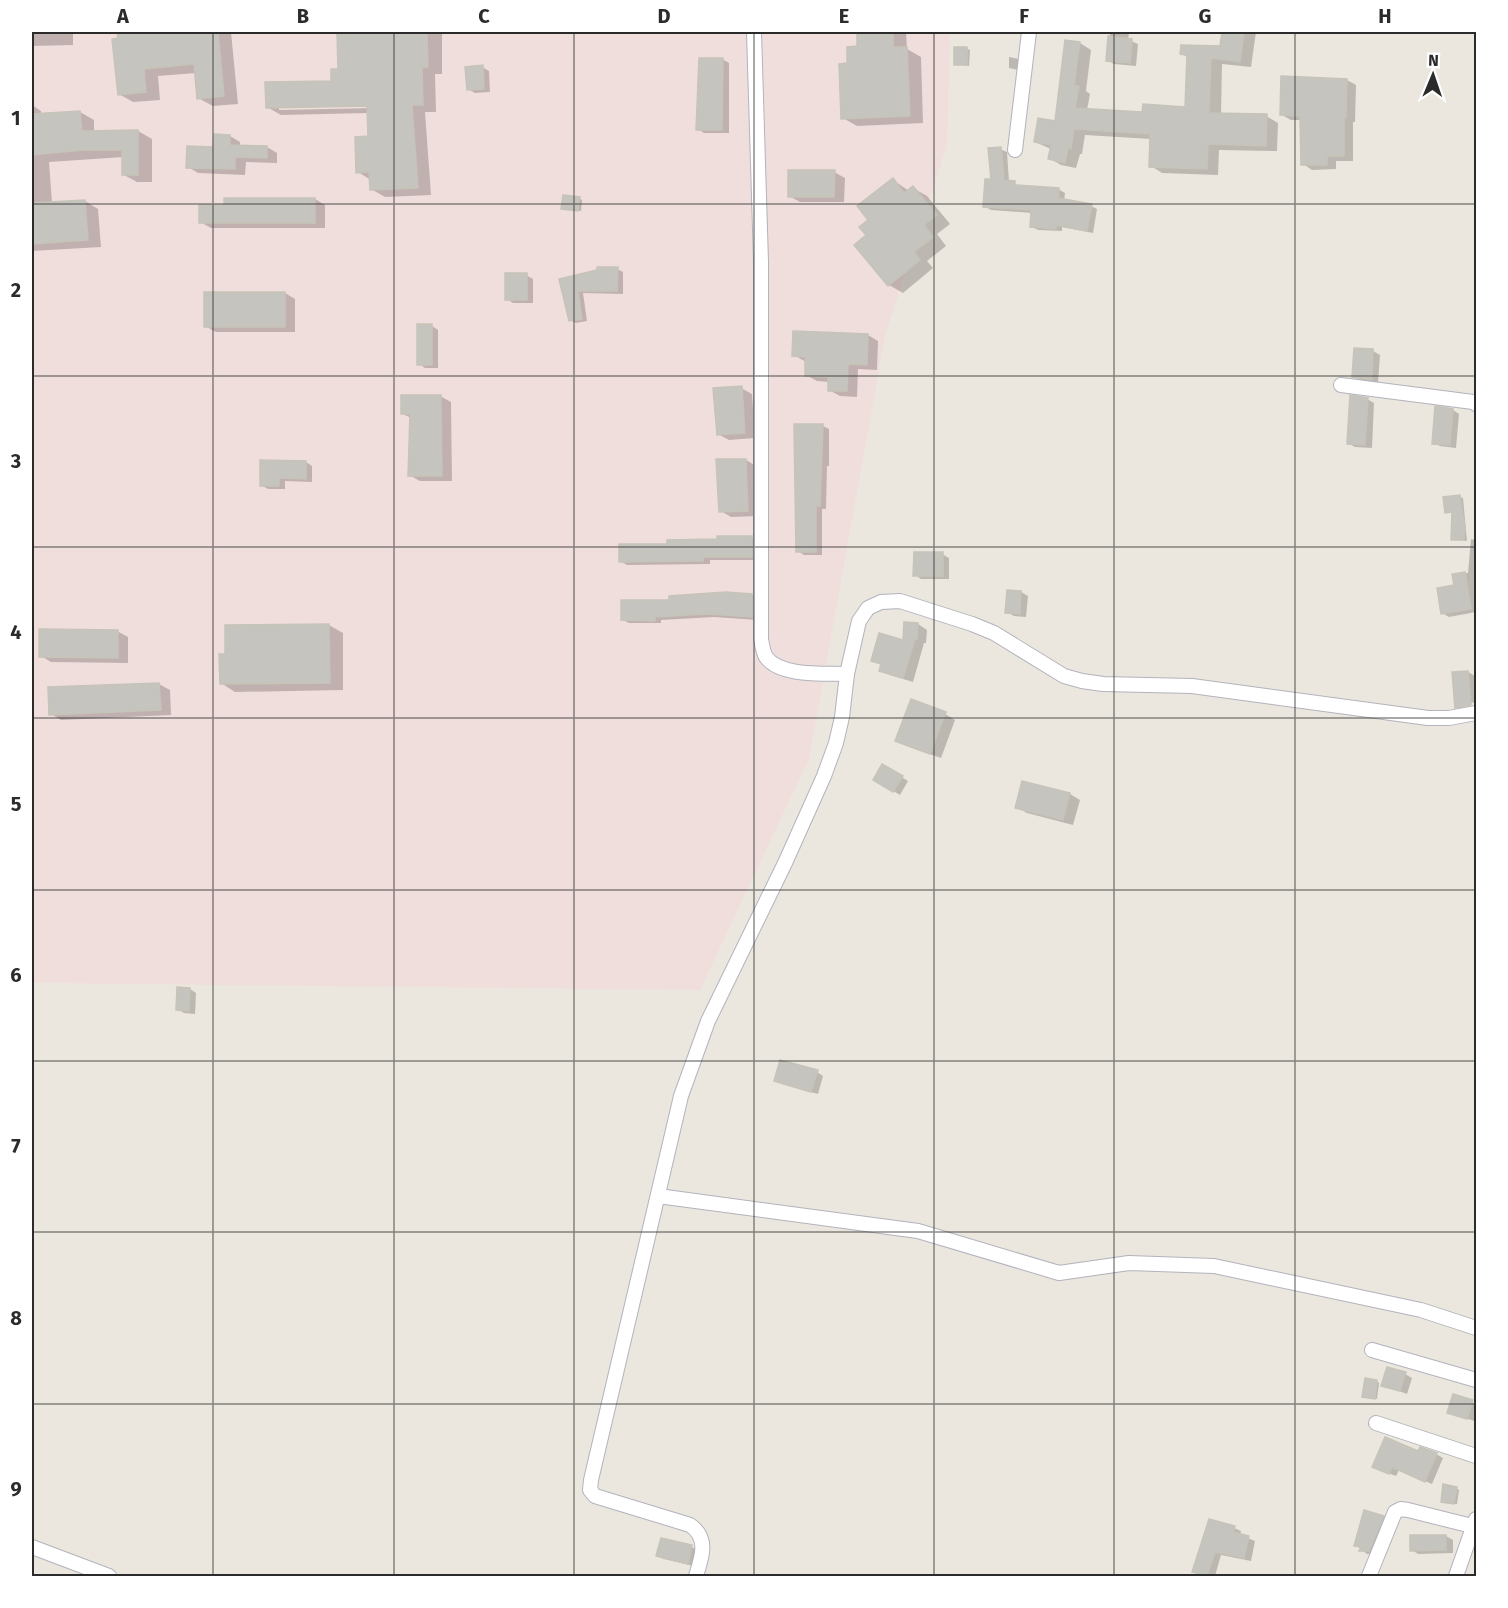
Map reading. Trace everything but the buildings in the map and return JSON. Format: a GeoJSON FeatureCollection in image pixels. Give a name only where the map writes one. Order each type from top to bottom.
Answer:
{"type":"FeatureCollection","features":[{"type":"Feature","properties":{"kind":"street"},"geometry":{"type":"LineString","coordinates":[[754,32],[761,262],[761,639],[765,655],[774,666],[794,671],[847,674]]}},
{"type":"Feature","properties":{"kind":"street"},"geometry":{"type":"LineString","coordinates":[[1015,150],[1029,32]]}},
{"type":"Feature","properties":{"kind":"street"},"geometry":{"type":"LineString","coordinates":[[1341,385],[1476,404]]}},
{"type":"Feature","properties":{"kind":"street"},"geometry":{"type":"LineString","coordinates":[[696,1576],[702,1556],[702,1543],[698,1531],[690,1525],[595,1496],[590,1490],[681,1096],[708,1021],[785,864],[824,776],[836,743],[842,717],[847,674],[859,621],[868,608],[881,602],[900,602],[979,627],[994,633],[1064,676],[1082,681],[1103,684],[1192,686],[1428,718],[1449,718],[1476,713]]}},
{"type":"Feature","properties":{"kind":"street"},"geometry":{"type":"LineString","coordinates":[[658,1196],[918,1231],[1059,1273],[1129,1263],[1214,1266],[1421,1310],[1476,1328]]}},
{"type":"Feature","properties":{"kind":"street"},"geometry":{"type":"LineString","coordinates":[[1372,1350],[1476,1380]]}},
{"type":"Feature","properties":{"kind":"street"},"geometry":{"type":"LineString","coordinates":[[1376,1423],[1476,1456]]}},
{"type":"Feature","properties":{"kind":"street"},"geometry":{"type":"LineString","coordinates":[[1369,1576],[1395,1512],[1401,1509],[1476,1524],[1456,1576]]}},
{"type":"Feature","properties":{"kind":"street"},"geometry":{"type":"LineString","coordinates":[[32,1547],[109,1576]]}},
{"type":"Feature","properties":{"kind":"shaded area"},"geometry":{"type":"Polygon","coordinates":[[[32,32],[950,32],[947,145],[885,336],[809,759],[700,990],[32,983],[32,32]]]}}]}
